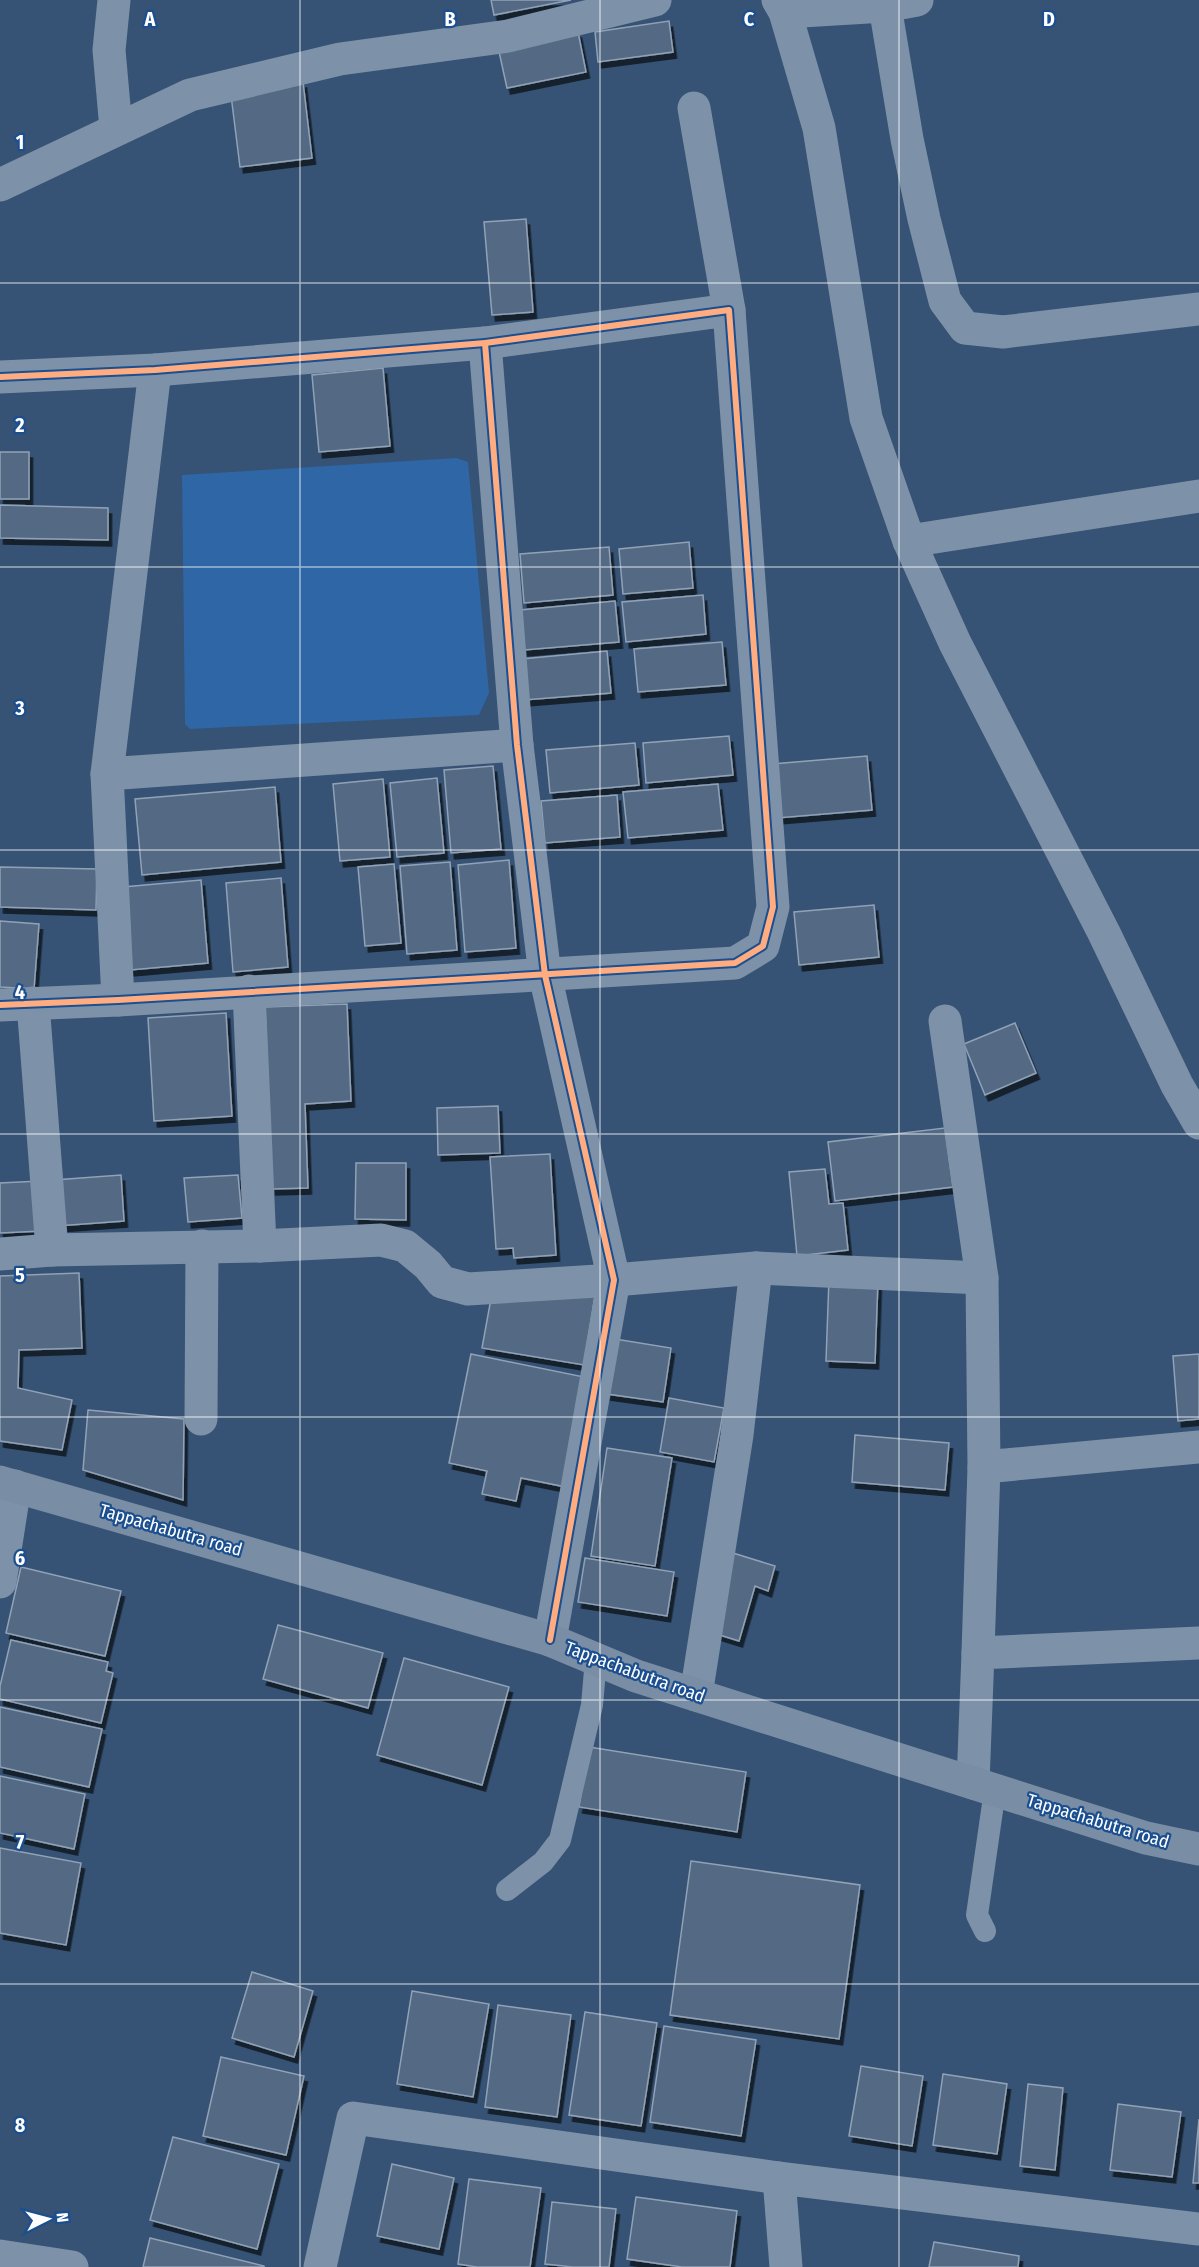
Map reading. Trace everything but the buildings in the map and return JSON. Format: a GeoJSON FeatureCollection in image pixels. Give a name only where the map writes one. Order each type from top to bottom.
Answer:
{"type":"FeatureCollection","features":[{"type":"Feature","properties":{"kind":"main road","name":"Tappachabutra road"},"geometry":{"type":"LineString","coordinates":[[7,1484],[550,1640],[636,1676],[1146,1838],[1199,1849]]}},
{"type":"Feature","properties":{"kind":"street"},"geometry":{"type":"LineString","coordinates":[[114,0],[108,50],[116,129]]}},
{"type":"Feature","properties":{"kind":"street"},"geometry":{"type":"LineString","coordinates":[[0,185],[190,95],[340,59],[508,36],[655,0]]}},
{"type":"Feature","properties":{"kind":"street"},"geometry":{"type":"LineString","coordinates":[[917,0],[781,6],[819,128],[866,418],[909,540],[955,642],[1104,933],[1188,1082],[1199,1123]]}},
{"type":"Feature","properties":{"kind":"street"},"geometry":{"type":"LineString","coordinates":[[885,3],[907,139],[924,219],[945,301],[965,328],[1003,332],[1199,309]]}},
{"type":"Feature","properties":{"kind":"street"},"geometry":{"type":"LineString","coordinates":[[0,1005],[735,963],[763,946],[772,906],[729,310],[694,108]]}},
{"type":"Feature","properties":{"kind":"street"},"geometry":{"type":"LineString","coordinates":[[0,377],[155,370],[485,343],[729,310]]}},
{"type":"Feature","properties":{"kind":"street"},"geometry":{"type":"LineString","coordinates":[[485,343],[517,744],[545,975],[614,1281],[550,1640]]}},
{"type":"Feature","properties":{"kind":"street"},"geometry":{"type":"LineString","coordinates":[[118,1000],[107,774],[155,370]]}},
{"type":"Feature","properties":{"kind":"street"},"geometry":{"type":"LineString","coordinates":[[909,540],[1199,496]]}},
{"type":"Feature","properties":{"kind":"street"},"geometry":{"type":"LineString","coordinates":[[107,774],[517,744]]}},
{"type":"Feature","properties":{"kind":"street"},"geometry":{"type":"LineString","coordinates":[[249,991],[260,1246]]}},
{"type":"Feature","properties":{"kind":"street"},"geometry":{"type":"LineString","coordinates":[[33,1003],[52,1250]]}},
{"type":"Feature","properties":{"kind":"street"},"geometry":{"type":"LineString","coordinates":[[945,1021],[982,1278],[984,1467],[978,1653],[984,1786]]}},
{"type":"Feature","properties":{"kind":"street"},"geometry":{"type":"LineString","coordinates":[[0,1254],[52,1250],[202,1245],[260,1246],[381,1240],[405,1246],[428,1265],[442,1282],[468,1289],[614,1281],[756,1268],[982,1278]]}},
{"type":"Feature","properties":{"kind":"street"},"geometry":{"type":"LineString","coordinates":[[201,1419],[202,1245]]}},
{"type":"Feature","properties":{"kind":"street"},"geometry":{"type":"LineString","coordinates":[[696,1695],[737,1435],[756,1268]]}},
{"type":"Feature","properties":{"kind":"street"},"geometry":{"type":"LineString","coordinates":[[984,1467],[1199,1447]]}},
{"type":"Feature","properties":{"kind":"street"},"geometry":{"type":"LineString","coordinates":[[0,1582],[7,1484]]}},
{"type":"Feature","properties":{"kind":"street"},"geometry":{"type":"LineString","coordinates":[[978,1653],[1199,1643]]}},
{"type":"Feature","properties":{"kind":"street"},"geometry":{"type":"LineString","coordinates":[[320,2267],[353,2118],[779,2178],[1199,2229]]}},
{"type":"Feature","properties":{"kind":"street"},"geometry":{"type":"LineString","coordinates":[[779,2178],[786,2267]]}},
{"type":"Feature","properties":{"kind":"street"},"geometry":{"type":"LineString","coordinates":[[0,2256],[72,2267]]}},
{"type":"Feature","properties":{"kind":"lane"},"geometry":{"type":"LineString","coordinates":[[507,1890],[543,1862],[560,1840],[592,1705],[596,1659]]}},
{"type":"Feature","properties":{"kind":"lane"},"geometry":{"type":"LineString","coordinates":[[984,1786],[977,1915],[985,1931]]}},
{"type":"Feature","properties":{"kind":"shaded area"},"geometry":{"type":"Polygon","coordinates":[[[456,458],[468,462],[489,693],[479,715],[190,729],[185,724],[182,475],[456,458]]]}},
{"type":"Feature","properties":{"kind":"cycle path"},"geometry":{"type":"LineString","coordinates":[[0,377],[155,370],[485,343],[729,310],[773,907],[763,946],[735,963],[0,1005]]}},
{"type":"Feature","properties":{"kind":"cycle path"},"geometry":{"type":"LineString","coordinates":[[485,343],[517,745],[545,975],[614,1280],[550,1640]]}}]}
